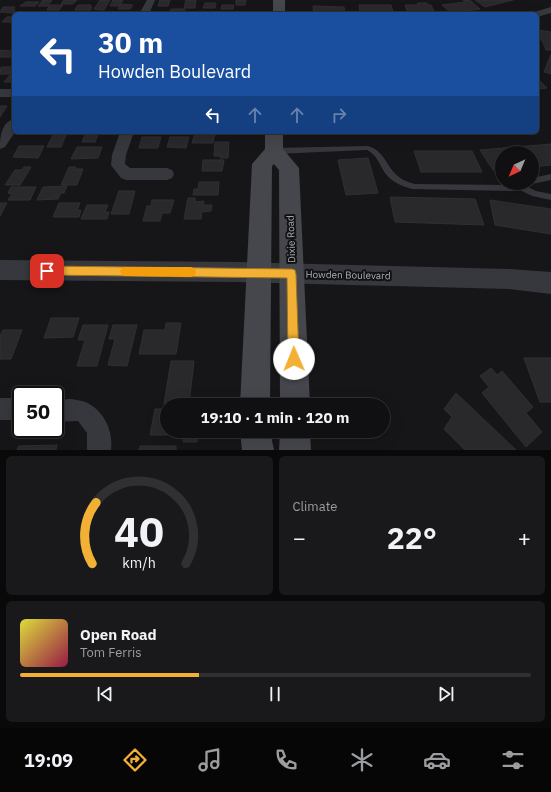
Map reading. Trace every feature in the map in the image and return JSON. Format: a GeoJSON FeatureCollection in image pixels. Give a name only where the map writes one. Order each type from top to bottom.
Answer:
{"type":"FeatureCollection","features":[{"type":"Feature","properties":{"kind":"main road"},"geometry":{"type":"LineString","coordinates":[[279,0],[279,12]]}},
{"type":"Feature","properties":{"kind":"main road"},"geometry":{"type":"LineString","coordinates":[[255,398],[262,164],[274,142]]}},
{"type":"Feature","properties":{"kind":"main road","name":"Dixie Road"},"geometry":{"type":"LineString","coordinates":[[274,142],[289,168],[295,398]]}},
{"type":"Feature","properties":{"kind":"main road"},"geometry":{"type":"LineString","coordinates":[[256,438],[258,450]]}},
{"type":"Feature","properties":{"kind":"main road"},"geometry":{"type":"LineString","coordinates":[[295,450],[296,438]]}},
{"type":"Feature","properties":{"kind":"street"},"geometry":{"type":"LineString","coordinates":[[145,12],[151,0]]}},
{"type":"Feature","properties":{"kind":"street"},"geometry":{"type":"LineString","coordinates":[[539,13],[551,10]]}},
{"type":"Feature","properties":{"kind":"street"},"geometry":{"type":"LineString","coordinates":[[0,93],[12,93]]}},
{"type":"Feature","properties":{"kind":"street"},"geometry":{"type":"LineString","coordinates":[[0,144],[12,126]]}},
{"type":"Feature","properties":{"kind":"street"},"geometry":{"type":"LineString","coordinates":[[126,134],[119,155],[118,165],[126,174],[167,174]]}},
{"type":"Feature","properties":{"kind":"street","name":"Howden Boulevard"},"geometry":{"type":"LineString","coordinates":[[0,270],[259,273],[509,279],[551,283]]}},
{"type":"Feature","properties":{"kind":"street"},"geometry":{"type":"LineString","coordinates":[[0,409],[12,409]]}},
{"type":"Feature","properties":{"kind":"street"},"geometry":{"type":"LineString","coordinates":[[64,410],[80,411],[94,421],[101,442],[99,450]]}},
{"type":"Feature","properties":{"kind":"lane"},"geometry":{"type":"LineString","coordinates":[[274,142],[339,148],[368,148],[379,154],[390,174],[405,185],[415,187],[495,188]]}},
{"type":"Feature","properties":{"kind":"lane"},"geometry":{"type":"LineString","coordinates":[[539,178],[551,177]]}},
{"type":"Feature","properties":{"kind":"lane"},"geometry":{"type":"LineString","coordinates":[[530,190],[535,194],[551,197]]}},
{"type":"Feature","properties":{"kind":"building"},"geometry":{"type":"Polygon","coordinates":[[[43,0],[52,0],[48,6],[38,6],[43,0]]]}},
{"type":"Feature","properties":{"kind":"building"},"geometry":{"type":"Polygon","coordinates":[[[64,0],[77,0],[73,4],[61,4],[64,0]]]}},
{"type":"Feature","properties":{"kind":"building"},"geometry":{"type":"Polygon","coordinates":[[[100,0],[110,0],[104,10],[94,9],[100,0]]]}},
{"type":"Feature","properties":{"kind":"building"},"geometry":{"type":"Polygon","coordinates":[[[113,0],[123,0],[119,6],[110,6],[113,0]]]}},
{"type":"Feature","properties":{"kind":"building"},"geometry":{"type":"Polygon","coordinates":[[[160,0],[170,0],[168,6],[158,6],[160,0]]]}},
{"type":"Feature","properties":{"kind":"building"},"geometry":{"type":"Polygon","coordinates":[[[186,0],[196,0],[195,8],[184,8],[186,0]]]}},
{"type":"Feature","properties":{"kind":"building"},"geometry":{"type":"Polygon","coordinates":[[[236,0],[246,0],[245,5],[236,5],[236,0]]]}},
{"type":"Feature","properties":{"kind":"building"},"geometry":{"type":"Polygon","coordinates":[[[463,0],[471,1],[480,9],[450,12],[442,5],[465,2],[463,0]]]}},
{"type":"Feature","properties":{"kind":"building"},"geometry":{"type":"Polygon","coordinates":[[[475,0],[513,0],[485,7],[475,0]]]}},
{"type":"Feature","properties":{"kind":"building"},"geometry":{"type":"Polygon","coordinates":[[[26,2],[39,2],[35,6],[20,6],[26,2]]]}},
{"type":"Feature","properties":{"kind":"building"},"geometry":{"type":"Polygon","coordinates":[[[205,3],[216,3],[215,8],[203,8],[205,3]]]}},
{"type":"Feature","properties":{"kind":"building"},"geometry":{"type":"Polygon","coordinates":[[[417,3],[427,3],[428,5],[431,5],[434,12],[408,12],[405,5],[418,5],[417,3]]]}},
{"type":"Feature","properties":{"kind":"building"},"geometry":{"type":"Polygon","coordinates":[[[121,4],[133,5],[130,9],[118,9],[121,4]]]}},
{"type":"Feature","properties":{"kind":"building"},"geometry":{"type":"Polygon","coordinates":[[[50,5],[63,5],[59,10],[47,10],[50,5]]]}},
{"type":"Feature","properties":{"kind":"building"},"geometry":{"type":"Polygon","coordinates":[[[78,5],[91,5],[90,8],[92,7],[90,10],[75,10],[78,5]]]}},
{"type":"Feature","properties":{"kind":"building"},"geometry":{"type":"Polygon","coordinates":[[[222,5],[234,5],[233,9],[221,9],[222,5]]]}},
{"type":"Feature","properties":{"kind":"building"},"geometry":{"type":"Polygon","coordinates":[[[359,5],[391,5],[393,12],[360,12],[359,5]]]}},
{"type":"Feature","properties":{"kind":"building"},"geometry":{"type":"Polygon","coordinates":[[[313,6],[344,7],[345,12],[314,12],[313,6]]]}},
{"type":"Feature","properties":{"kind":"building"},"geometry":{"type":"Polygon","coordinates":[[[3,7],[15,7],[13,10],[15,10],[12,13],[0,12],[3,7]]]}},
{"type":"Feature","properties":{"kind":"building"},"geometry":{"type":"Polygon","coordinates":[[[171,9],[185,9],[184,12],[170,12],[171,9]]]}},
{"type":"Feature","properties":{"kind":"building"},"geometry":{"type":"Polygon","coordinates":[[[7,17],[12,17],[12,22],[2,22],[7,17]]]}},
{"type":"Feature","properties":{"kind":"building"},"geometry":{"type":"Polygon","coordinates":[[[539,30],[551,32],[551,50],[546,50],[542,40],[539,40],[539,30]]]}},
{"type":"Feature","properties":{"kind":"building"},"geometry":{"type":"Polygon","coordinates":[[[0,50],[12,51],[12,57],[0,57],[0,50]]]}},
{"type":"Feature","properties":{"kind":"building"},"geometry":{"type":"Polygon","coordinates":[[[551,54],[551,74],[544,72],[551,54]]]}},
{"type":"Feature","properties":{"kind":"building"},"geometry":{"type":"Polygon","coordinates":[[[1,67],[12,67],[12,74],[0,74],[1,67]]]}},
{"type":"Feature","properties":{"kind":"building"},"geometry":{"type":"Polygon","coordinates":[[[10,75],[12,75],[12,82],[4,82],[10,75]]]}},
{"type":"Feature","properties":{"kind":"building"},"geometry":{"type":"Polygon","coordinates":[[[539,80],[547,88],[539,89],[539,80]]]}},
{"type":"Feature","properties":{"kind":"building"},"geometry":{"type":"Polygon","coordinates":[[[0,106],[7,106],[0,117],[0,106]]]}},
{"type":"Feature","properties":{"kind":"building"},"geometry":{"type":"Polygon","coordinates":[[[54,134],[67,134],[61,147],[47,147],[54,134]]]}},
{"type":"Feature","properties":{"kind":"building"},"geometry":{"type":"Polygon","coordinates":[[[85,134],[98,134],[95,142],[82,142],[85,134]]]}},
{"type":"Feature","properties":{"kind":"building"},"geometry":{"type":"Polygon","coordinates":[[[195,134],[215,134],[213,143],[192,143],[195,134]]]}},
{"type":"Feature","properties":{"kind":"building"},"geometry":{"type":"Polygon","coordinates":[[[142,137],[161,137],[158,148],[139,148],[142,137]]]}},
{"type":"Feature","properties":{"kind":"building"},"geometry":{"type":"Polygon","coordinates":[[[170,137],[189,137],[186,148],[167,147],[170,137]]]}},
{"type":"Feature","properties":{"kind":"building"},"geometry":{"type":"Polygon","coordinates":[[[215,142],[229,142],[228,158],[214,156],[215,142]]]}},
{"type":"Feature","properties":{"kind":"building"},"geometry":{"type":"Polygon","coordinates":[[[551,144],[551,165],[539,166],[539,146],[527,146],[551,144]]]}},
{"type":"Feature","properties":{"kind":"building"},"geometry":{"type":"Polygon","coordinates":[[[19,146],[44,146],[38,158],[13,157],[19,146]]]}},
{"type":"Feature","properties":{"kind":"building"},"geometry":{"type":"Polygon","coordinates":[[[77,147],[102,147],[98,158],[71,159],[77,147]]]}},
{"type":"Feature","properties":{"kind":"building"},"geometry":{"type":"Polygon","coordinates":[[[495,149],[495,170],[493,170],[480,150],[495,149]]]}},
{"type":"Feature","properties":{"kind":"building"},"geometry":{"type":"Polygon","coordinates":[[[414,151],[472,151],[482,172],[421,172],[414,151]]]}},
{"type":"Feature","properties":{"kind":"building"},"geometry":{"type":"Polygon","coordinates":[[[368,158],[378,193],[346,195],[338,160],[368,158]]]}},
{"type":"Feature","properties":{"kind":"building"},"geometry":{"type":"Polygon","coordinates":[[[203,160],[224,160],[222,171],[202,171],[203,160]]]}},
{"type":"Feature","properties":{"kind":"building"},"geometry":{"type":"Polygon","coordinates":[[[24,167],[31,167],[20,185],[5,185],[15,170],[22,170],[24,167]]]}},
{"type":"Feature","properties":{"kind":"building"},"geometry":{"type":"Polygon","coordinates":[[[69,167],[83,169],[77,185],[61,185],[69,167]]]}},
{"type":"Feature","properties":{"kind":"building"},"geometry":{"type":"Polygon","coordinates":[[[199,182],[219,182],[218,195],[193,195],[194,189],[198,189],[199,182]]]}},
{"type":"Feature","properties":{"kind":"building"},"geometry":{"type":"Polygon","coordinates":[[[67,186],[64,193],[61,193],[58,199],[37,200],[43,187],[67,186]]]}},
{"type":"Feature","properties":{"kind":"building"},"geometry":{"type":"Polygon","coordinates":[[[11,187],[36,187],[30,200],[8,200],[12,194],[8,193],[11,187]]]}},
{"type":"Feature","properties":{"kind":"building"},"geometry":{"type":"Polygon","coordinates":[[[119,191],[135,191],[129,214],[111,214],[119,191]]]}},
{"type":"Feature","properties":{"kind":"building"},"geometry":{"type":"Polygon","coordinates":[[[390,197],[475,199],[484,225],[395,222],[390,197]]]}},
{"type":"Feature","properties":{"kind":"building"},"geometry":{"type":"Polygon","coordinates":[[[188,198],[195,198],[195,202],[204,201],[203,205],[212,205],[211,211],[202,212],[201,219],[184,219],[188,198]]]}},
{"type":"Feature","properties":{"kind":"building"},"geometry":{"type":"Polygon","coordinates":[[[152,200],[174,200],[170,213],[162,213],[160,221],[143,221],[147,206],[151,206],[152,200]]]}},
{"type":"Feature","properties":{"kind":"building"},"geometry":{"type":"Polygon","coordinates":[[[490,200],[551,209],[551,234],[495,225],[490,200]]]}},
{"type":"Feature","properties":{"kind":"building"},"geometry":{"type":"Polygon","coordinates":[[[0,203],[7,203],[0,216],[0,203]]]}},
{"type":"Feature","properties":{"kind":"building"},"geometry":{"type":"Polygon","coordinates":[[[59,203],[80,203],[77,210],[81,210],[79,217],[53,217],[59,203]]]}},
{"type":"Feature","properties":{"kind":"building"},"geometry":{"type":"Polygon","coordinates":[[[87,205],[108,205],[105,212],[109,212],[107,219],[81,219],[87,205]]]}},
{"type":"Feature","properties":{"kind":"building"},"geometry":{"type":"Polygon","coordinates":[[[51,318],[79,318],[73,337],[44,338],[51,318]]]}},
{"type":"Feature","properties":{"kind":"building"},"geometry":{"type":"Polygon","coordinates":[[[166,323],[181,323],[176,354],[139,354],[144,330],[165,330],[166,323]]]}},
{"type":"Feature","properties":{"kind":"building"},"geometry":{"type":"Polygon","coordinates":[[[83,325],[108,325],[97,366],[77,366],[85,340],[78,340],[83,325]]]}},
{"type":"Feature","properties":{"kind":"building"},"geometry":{"type":"Polygon","coordinates":[[[113,325],[137,325],[127,366],[108,365],[115,339],[109,339],[113,325]]]}},
{"type":"Feature","properties":{"kind":"building"},"geometry":{"type":"Polygon","coordinates":[[[3,330],[22,330],[11,359],[0,359],[0,336],[3,330]]]}},
{"type":"Feature","properties":{"kind":"building"},"geometry":{"type":"Polygon","coordinates":[[[524,358],[551,358],[551,402],[540,402],[524,358]]]}},
{"type":"Feature","properties":{"kind":"building"},"geometry":{"type":"Polygon","coordinates":[[[171,361],[194,361],[190,398],[165,398],[171,361]]]}},
{"type":"Feature","properties":{"kind":"building"},"geometry":{"type":"Polygon","coordinates":[[[491,368],[497,375],[502,371],[533,407],[526,413],[542,432],[526,447],[482,393],[489,387],[480,376],[491,368]]]}},
{"type":"Feature","properties":{"kind":"building"},"geometry":{"type":"Polygon","coordinates":[[[456,393],[516,450],[465,450],[444,429],[452,417],[444,409],[456,393]]]}},
{"type":"Feature","properties":{"kind":"building"},"geometry":{"type":"Polygon","coordinates":[[[155,409],[160,409],[160,435],[150,435],[155,409]]]}},
{"type":"Feature","properties":{"kind":"building"},"geometry":{"type":"Polygon","coordinates":[[[184,438],[197,438],[197,442],[183,442],[184,438]]]}},
{"type":"Feature","properties":{"kind":"building"},"geometry":{"type":"Polygon","coordinates":[[[57,445],[56,450],[17,450],[19,446],[57,445]]]}},
{"type":"Feature","properties":{"kind":"building"},"geometry":{"type":"Polygon","coordinates":[[[140,446],[176,446],[176,450],[139,450],[140,446]]]}},
{"type":"Feature","properties":{"kind":"slow traffic"},"geometry":{"type":"LineString","coordinates":[[125,271],[191,272]]}},
{"type":"Feature","properties":{"kind":"route"},"geometry":{"type":"LineString","coordinates":[[47,271],[237,272],[292,274],[294,359]]}}]}
